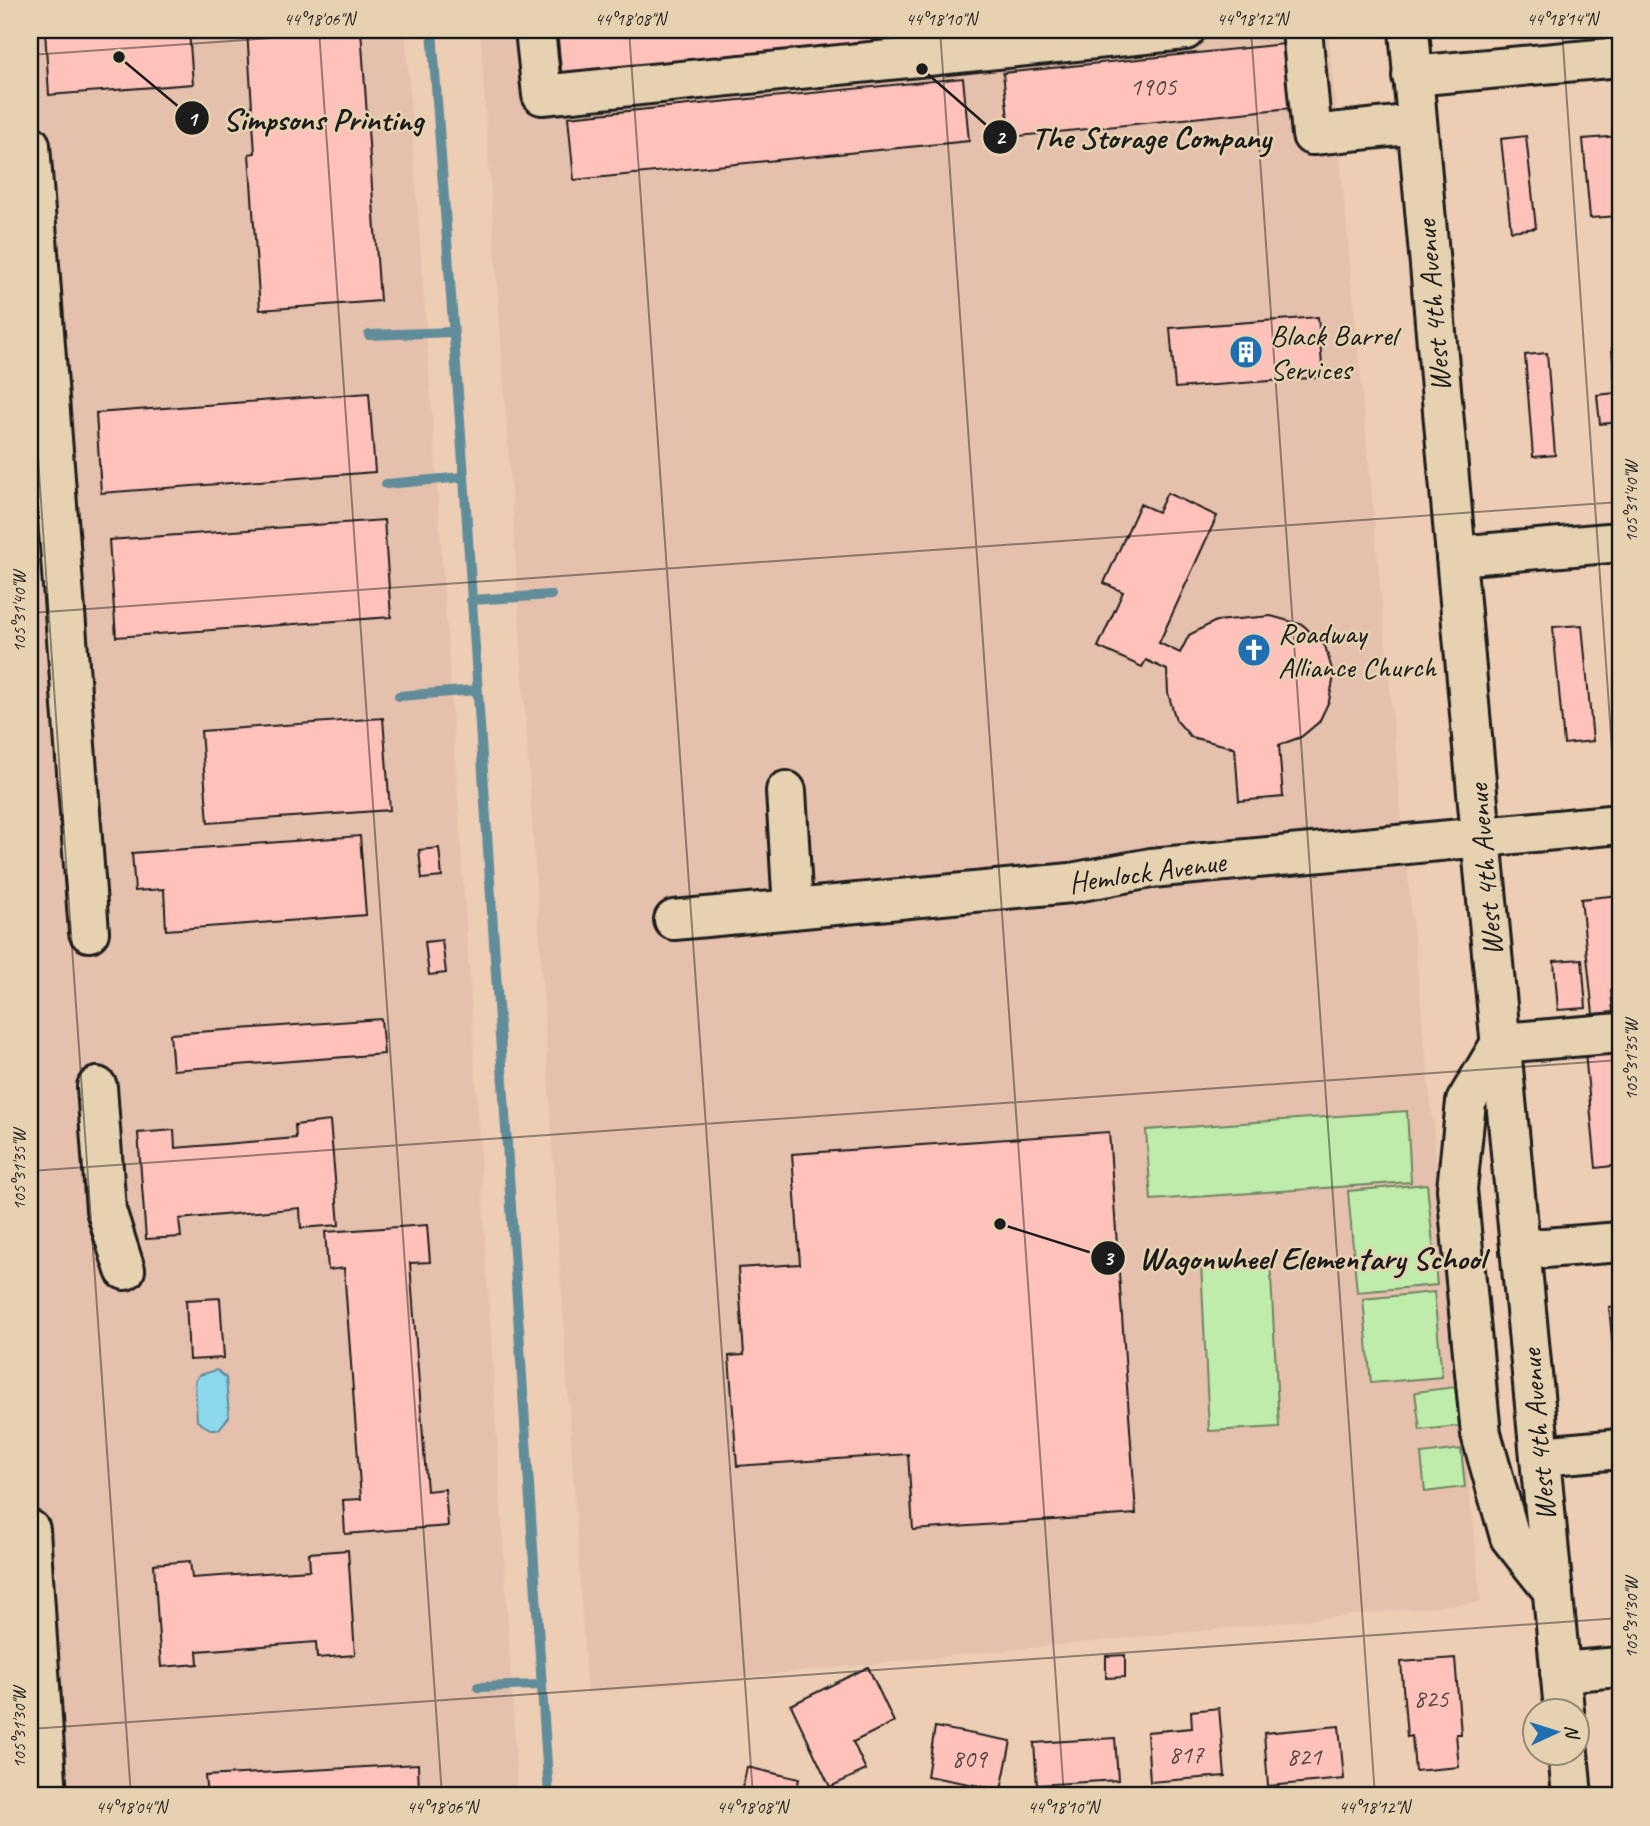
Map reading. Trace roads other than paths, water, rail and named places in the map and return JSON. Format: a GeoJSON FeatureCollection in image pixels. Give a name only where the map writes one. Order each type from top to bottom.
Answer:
{"type":"FeatureCollection","features":[{"type":"Feature","properties":{"kind":"street"},"geometry":{"type":"LineString","coordinates":[[535,30],[542,95],[997,39],[1185,30]]}},
{"type":"Feature","properties":{"kind":"street"},"geometry":{"type":"LineString","coordinates":[[1302,30],[1312,135],[1417,124]]}},
{"type":"Feature","properties":{"kind":"street","name":"West 4th Avenue"},"geometry":{"type":"LineString","coordinates":[[1409,30],[1481,837],[1563,1696]]}},
{"type":"Feature","properties":{"kind":"street"},"geometry":{"type":"LineString","coordinates":[[1412,76],[1620,57]]}},
{"type":"Feature","properties":{"kind":"street"},"geometry":{"type":"LineString","coordinates":[[30,145],[89,932]]}},
{"type":"Feature","properties":{"kind":"street"},"geometry":{"type":"LineString","coordinates":[[1456,556],[1620,542]]}},
{"type":"Feature","properties":{"kind":"street"},"geometry":{"type":"LineString","coordinates":[[786,791],[793,909]]}},
{"type":"Feature","properties":{"kind":"street","name":"Hemlock Avenue"},"geometry":{"type":"LineString","coordinates":[[674,920],[1071,883],[1151,868],[1620,824]]}},
{"type":"Feature","properties":{"kind":"street"},"geometry":{"type":"LineString","coordinates":[[1553,1591],[1510,1537],[1481,1434],[1457,1189],[1466,1102],[1501,1043],[1620,1033]]}},
{"type":"Feature","properties":{"kind":"street"},"geometry":{"type":"LineString","coordinates":[[97,1087],[106,1210],[125,1270]]}},
{"type":"Feature","properties":{"kind":"street"},"geometry":{"type":"LineString","coordinates":[[1520,1250],[1620,1242]]}},
{"type":"Feature","properties":{"kind":"street"},"geometry":{"type":"LineString","coordinates":[[1540,1456],[1620,1449]]}},
{"type":"Feature","properties":{"kind":"street"},"geometry":{"type":"LineString","coordinates":[[30,1530],[47,1796]]}},
{"type":"Feature","properties":{"kind":"street"},"geometry":{"type":"LineString","coordinates":[[1560,1672],[1620,1667]]}},
{"type":"Feature","properties":{"kind":"street"},"geometry":{"type":"LineString","coordinates":[[1569,1766],[1572,1796]]}},
{"type":"Feature","properties":{"kind":"water"},"geometry":{"type":"Polygon","coordinates":[[[217,1370],[226,1378],[229,1417],[219,1429],[210,1429],[197,1421],[195,1381],[199,1375],[217,1370]]]}},
{"type":"Feature","properties":{"kind":"waterway"},"geometry":{"type":"LineString","coordinates":[[432,30],[464,477],[549,1796]]}},
{"type":"Feature","properties":{"kind":"waterway"},"geometry":{"type":"LineString","coordinates":[[369,335],[453,332]]}},
{"type":"Feature","properties":{"kind":"waterway"},"geometry":{"type":"LineString","coordinates":[[386,484],[464,477]]}},
{"type":"Feature","properties":{"kind":"waterway"},"geometry":{"type":"LineString","coordinates":[[471,600],[551,595]]}},
{"type":"Feature","properties":{"kind":"waterway"},"geometry":{"type":"LineString","coordinates":[[399,696],[477,690]]}},
{"type":"Feature","properties":{"kind":"waterway"},"geometry":{"type":"LineString","coordinates":[[478,1687],[541,1685]]}},
{"type":"Feature","properties":{"kind":"place","name":"Simpsons Printing"},"geometry":{"type":"Point","coordinates":[119,57]}},
{"type":"Feature","properties":{"kind":"place","name":"The Storage Company"},"geometry":{"type":"Point","coordinates":[922,69]}},
{"type":"Feature","properties":{"kind":"place","name":"Black Barrel Services"},"geometry":{"type":"Point","coordinates":[1246,352]}},
{"type":"Feature","properties":{"kind":"place","name":"Roadway Alliance Church"},"geometry":{"type":"Point","coordinates":[1254,650]}},
{"type":"Feature","properties":{"kind":"place","name":"Wagonwheel Elementary School"},"geometry":{"type":"Point","coordinates":[1000,1224]}}]}
